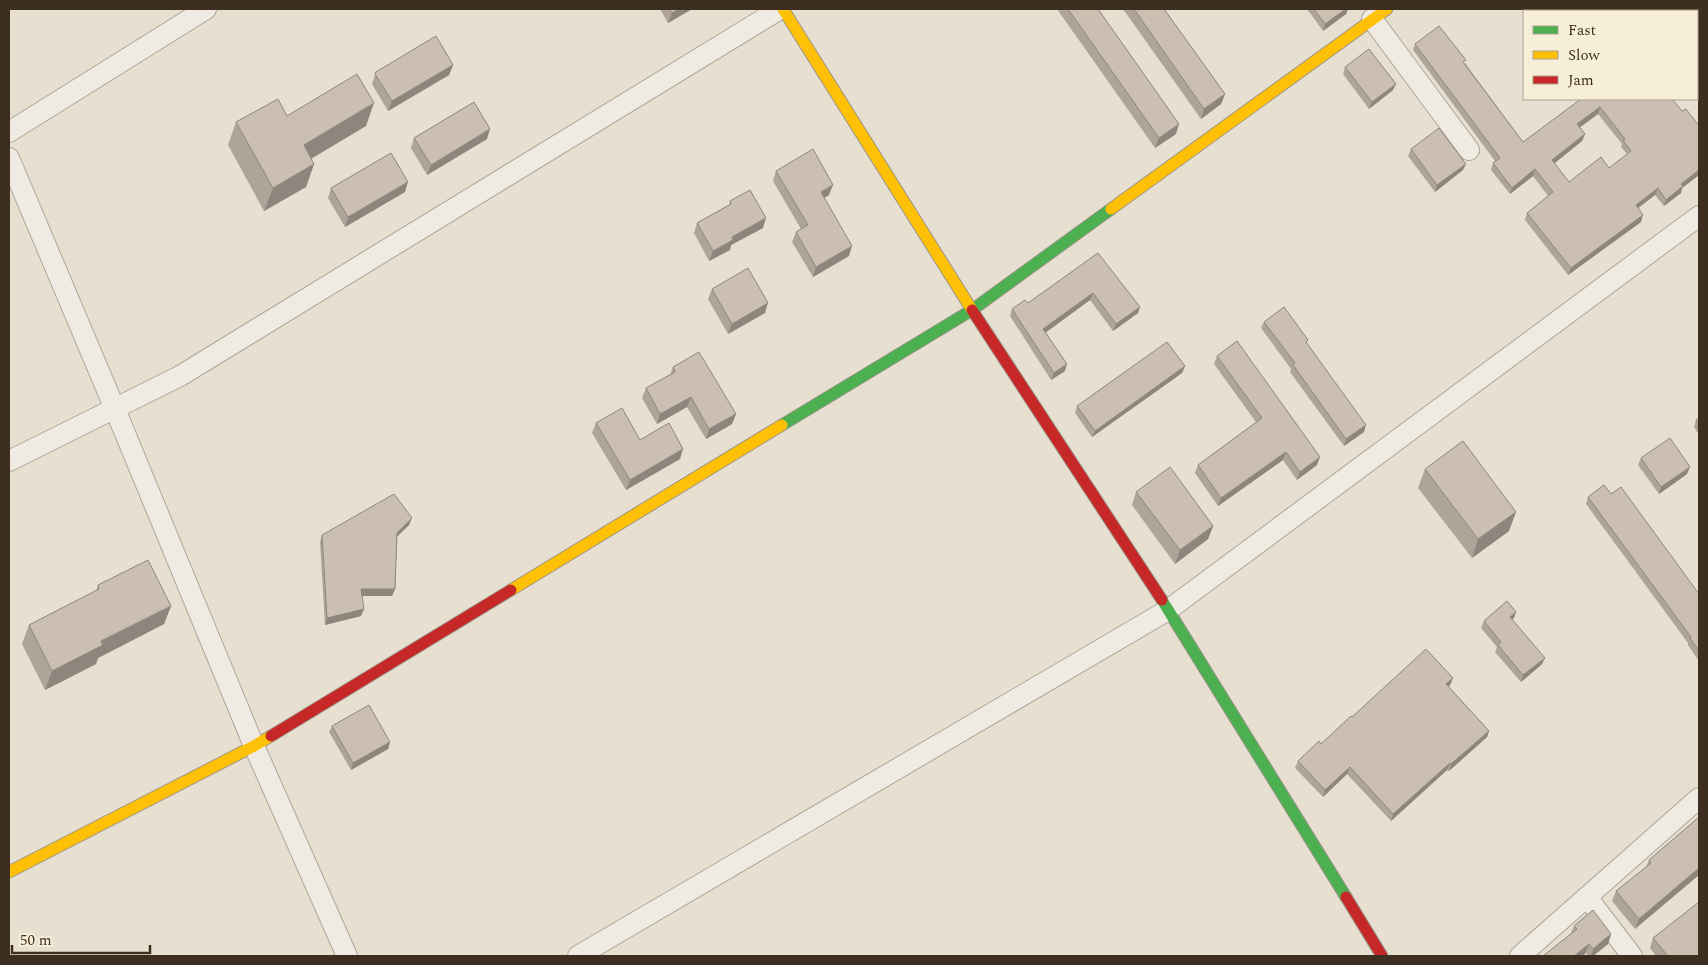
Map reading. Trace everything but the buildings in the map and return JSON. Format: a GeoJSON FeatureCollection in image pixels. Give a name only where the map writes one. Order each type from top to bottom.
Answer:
{"type":"FeatureCollection","features":[{"type":"Feature","properties":{"kind":"street"},"geometry":{"type":"LineString","coordinates":[[9,132],[206,9]]}},
{"type":"Feature","properties":{"kind":"street"},"geometry":{"type":"LineString","coordinates":[[9,461],[180,376],[781,9],[972,310],[1168,610],[1382,956]]}},
{"type":"Feature","properties":{"kind":"street"},"geometry":{"type":"LineString","coordinates":[[9,872],[254,746],[972,310],[1380,14],[1469,150]]}},
{"type":"Feature","properties":{"kind":"street"},"geometry":{"type":"LineString","coordinates":[[9,158],[254,746],[347,956]]}},
{"type":"Feature","properties":{"kind":"street"},"geometry":{"type":"LineString","coordinates":[[578,956],[1168,610],[1699,216]]}},
{"type":"Feature","properties":{"kind":"street"},"geometry":{"type":"LineString","coordinates":[[1520,956],[1699,798]]}},
{"type":"Feature","properties":{"kind":"street"},"geometry":{"type":"LineString","coordinates":[[1587,897],[1630,956]]}},
{"type":"Feature","properties":{"kind":"traffic: fast"},"geometry":{"type":"LineString","coordinates":[[782,425],[972,310],[1111,209]]}},
{"type":"Feature","properties":{"kind":"traffic: fast"},"geometry":{"type":"LineString","coordinates":[[1162,600],[1346,897]]}},
{"type":"Feature","properties":{"kind":"traffic: slow"},"geometry":{"type":"LineString","coordinates":[[783,9],[972,310]]}},
{"type":"Feature","properties":{"kind":"traffic: slow"},"geometry":{"type":"LineString","coordinates":[[1111,209],[1387,9]]}},
{"type":"Feature","properties":{"kind":"traffic: slow"},"geometry":{"type":"LineString","coordinates":[[511,590],[782,425]]}},
{"type":"Feature","properties":{"kind":"traffic: slow"},"geometry":{"type":"LineString","coordinates":[[9,872],[271,736]]}},
{"type":"Feature","properties":{"kind":"traffic: jam"},"geometry":{"type":"LineString","coordinates":[[972,310],[1162,600]]}},
{"type":"Feature","properties":{"kind":"traffic: jam"},"geometry":{"type":"LineString","coordinates":[[271,736],[511,590]]}},
{"type":"Feature","properties":{"kind":"traffic: jam"},"geometry":{"type":"LineString","coordinates":[[1346,897],[1382,956]]}}]}
